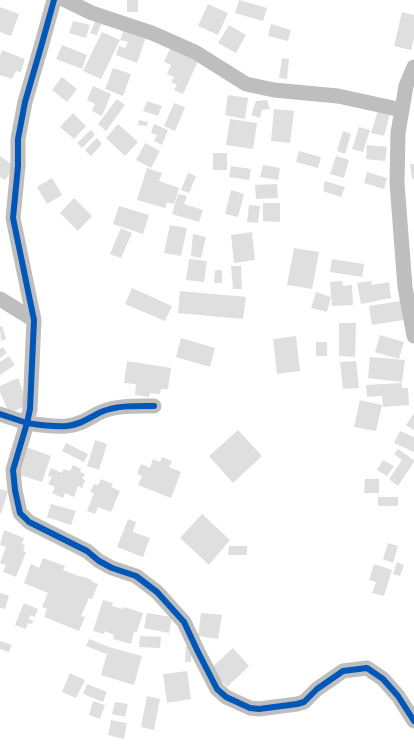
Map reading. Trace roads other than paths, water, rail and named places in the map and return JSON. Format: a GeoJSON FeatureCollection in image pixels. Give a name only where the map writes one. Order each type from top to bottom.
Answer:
{"type":"FeatureCollection","features":[{"type":"Feature","properties":{"kind":"street"},"geometry":{"type":"LineString","coordinates":[[54,0],[42,47],[25,102],[18,139],[18,166],[13,218],[34,320],[30,409],[13,470],[15,490],[20,513],[29,522],[87,550],[99,561],[112,568],[136,576],[157,592],[184,622],[217,689],[226,697],[250,708],[259,709],[297,704],[304,702],[317,689],[343,671],[367,668],[383,679],[393,690],[414,721]]}},
{"type":"Feature","properties":{"kind":"street"},"geometry":{"type":"LineString","coordinates":[[65,0],[92,13],[152,33],[195,52],[246,84],[274,90],[338,96],[402,110]]}},
{"type":"Feature","properties":{"kind":"street"},"geometry":{"type":"LineString","coordinates":[[414,67],[406,86],[398,133],[397,183],[405,287],[414,336]]}},
{"type":"Feature","properties":{"kind":"street"},"geometry":{"type":"LineString","coordinates":[[0,300],[34,320]]}},
{"type":"Feature","properties":{"kind":"street"},"geometry":{"type":"LineString","coordinates":[[0,414],[27,423],[68,426],[84,422],[102,412],[133,406],[154,406]]}}]}
